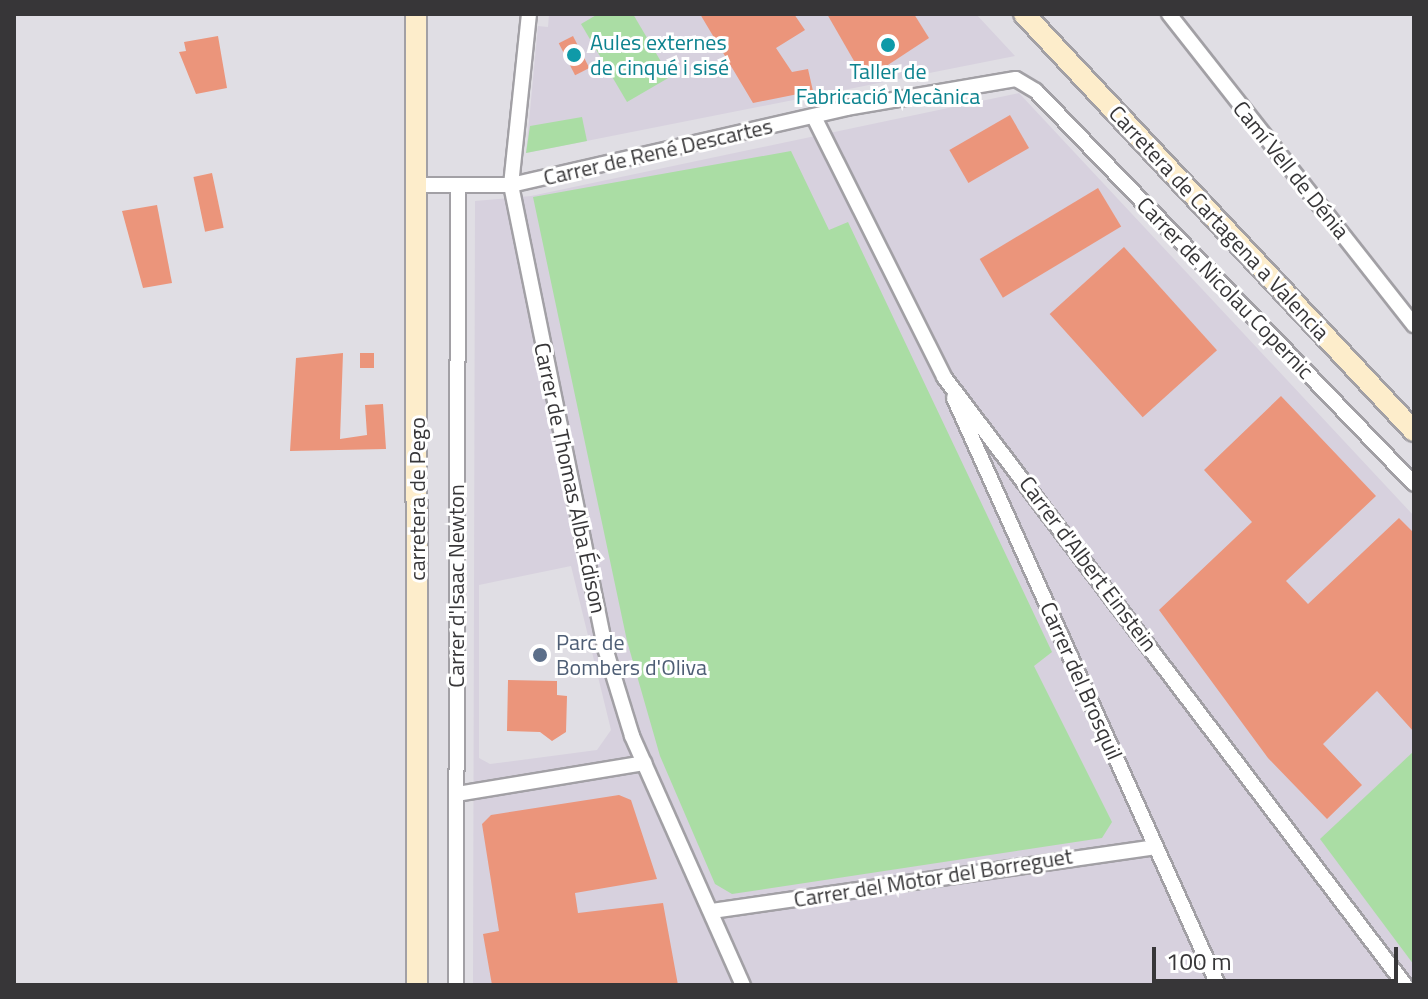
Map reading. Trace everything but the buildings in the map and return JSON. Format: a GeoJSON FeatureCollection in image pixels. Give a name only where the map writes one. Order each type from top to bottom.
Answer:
{"type":"FeatureCollection","features":[{"type":"Feature","properties":{"kind":"main road","name":"carretera de Pego"},"geometry":{"type":"LineString","coordinates":[[416,14],[417,985]]}},
{"type":"Feature","properties":{"kind":"main road","name":"Carretera de Cartagena a Valencia"},"geometry":{"type":"LineString","coordinates":[[1024,14],[1414,431]]}},
{"type":"Feature","properties":{"kind":"street","name":"Carrer de Thomas Alba Édison"},"geometry":{"type":"LineString","coordinates":[[529,14],[511,185],[605,648],[644,763],[743,985]]}},
{"type":"Feature","properties":{"kind":"street","name":"Camí Vell de Dénia"},"geometry":{"type":"LineString","coordinates":[[1169,14],[1414,325]]}},
{"type":"Feature","properties":{"kind":"street","name":"Carrer de René Descartes"},"geometry":{"type":"LineString","coordinates":[[417,185],[511,185],[1003,77],[1036,91]]}},
{"type":"Feature","properties":{"kind":"street","name":"Carrer de Nicolau Copernic"},"geometry":{"type":"LineString","coordinates":[[1036,91],[1414,484]]}},
{"type":"Feature","properties":{"kind":"street","name":"Carrer d'Albert Einstein"},"geometry":{"type":"LineString","coordinates":[[814,117],[944,377],[1405,985]]}},
{"type":"Feature","properties":{"kind":"street","name":"Carrer d'Isaac Newton"},"geometry":{"type":"LineString","coordinates":[[456,985],[458,187]]}},
{"type":"Feature","properties":{"kind":"street","name":"Carrer del Brosquil"},"geometry":{"type":"LineString","coordinates":[[944,377],[1218,985]]}},
{"type":"Feature","properties":{"kind":"street"},"geometry":{"type":"LineString","coordinates":[[457,794],[644,763]]}},
{"type":"Feature","properties":{"kind":"street","name":"Carrer del Motor del Borreguet"},"geometry":{"type":"LineString","coordinates":[[712,911],[1154,847]]}},
{"type":"Feature","properties":{"kind":"shaded area"},"geometry":{"type":"Polygon","coordinates":[[[549,14],[976,14],[1015,56],[526,153],[538,26],[548,27],[549,14]]]}},
{"type":"Feature","properties":{"kind":"shaded area"},"geometry":{"type":"Polygon","coordinates":[[[1019,93],[1414,516],[1414,985],[473,985],[475,201],[531,196],[1019,93]],[[571,566],[479,585],[479,758],[490,764],[597,750],[611,730],[571,566]]]}},
{"type":"Feature","properties":{"kind":"green space"},"geometry":{"type":"Polygon","coordinates":[[[598,14],[633,14],[670,77],[627,102],[581,24],[598,14]]]}},
{"type":"Feature","properties":{"kind":"green space"},"geometry":{"type":"Polygon","coordinates":[[[582,117],[587,141],[526,153],[530,126],[582,117]]]}},
{"type":"Feature","properties":{"kind":"green space"},"geometry":{"type":"Polygon","coordinates":[[[791,151],[829,230],[848,222],[1052,652],[1034,666],[1112,822],[1102,838],[732,894],[715,884],[660,756],[627,641],[533,197],[791,151]]]}},
{"type":"Feature","properties":{"kind":"green space"},"geometry":{"type":"Polygon","coordinates":[[[1414,751],[1414,965],[1320,839],[1414,751]]]}},
{"type":"Feature","properties":{"kind":"place","name":"Taller de Fabricació Mecànica"},"geometry":{"type":"Point","coordinates":[888,45]}},
{"type":"Feature","properties":{"kind":"place","name":"Aules externes de cinqué i sisé"},"geometry":{"type":"Point","coordinates":[574,55]}},
{"type":"Feature","properties":{"kind":"place","name":"Parc de Bombers d'Oliva"},"geometry":{"type":"Point","coordinates":[540,655]}}]}
